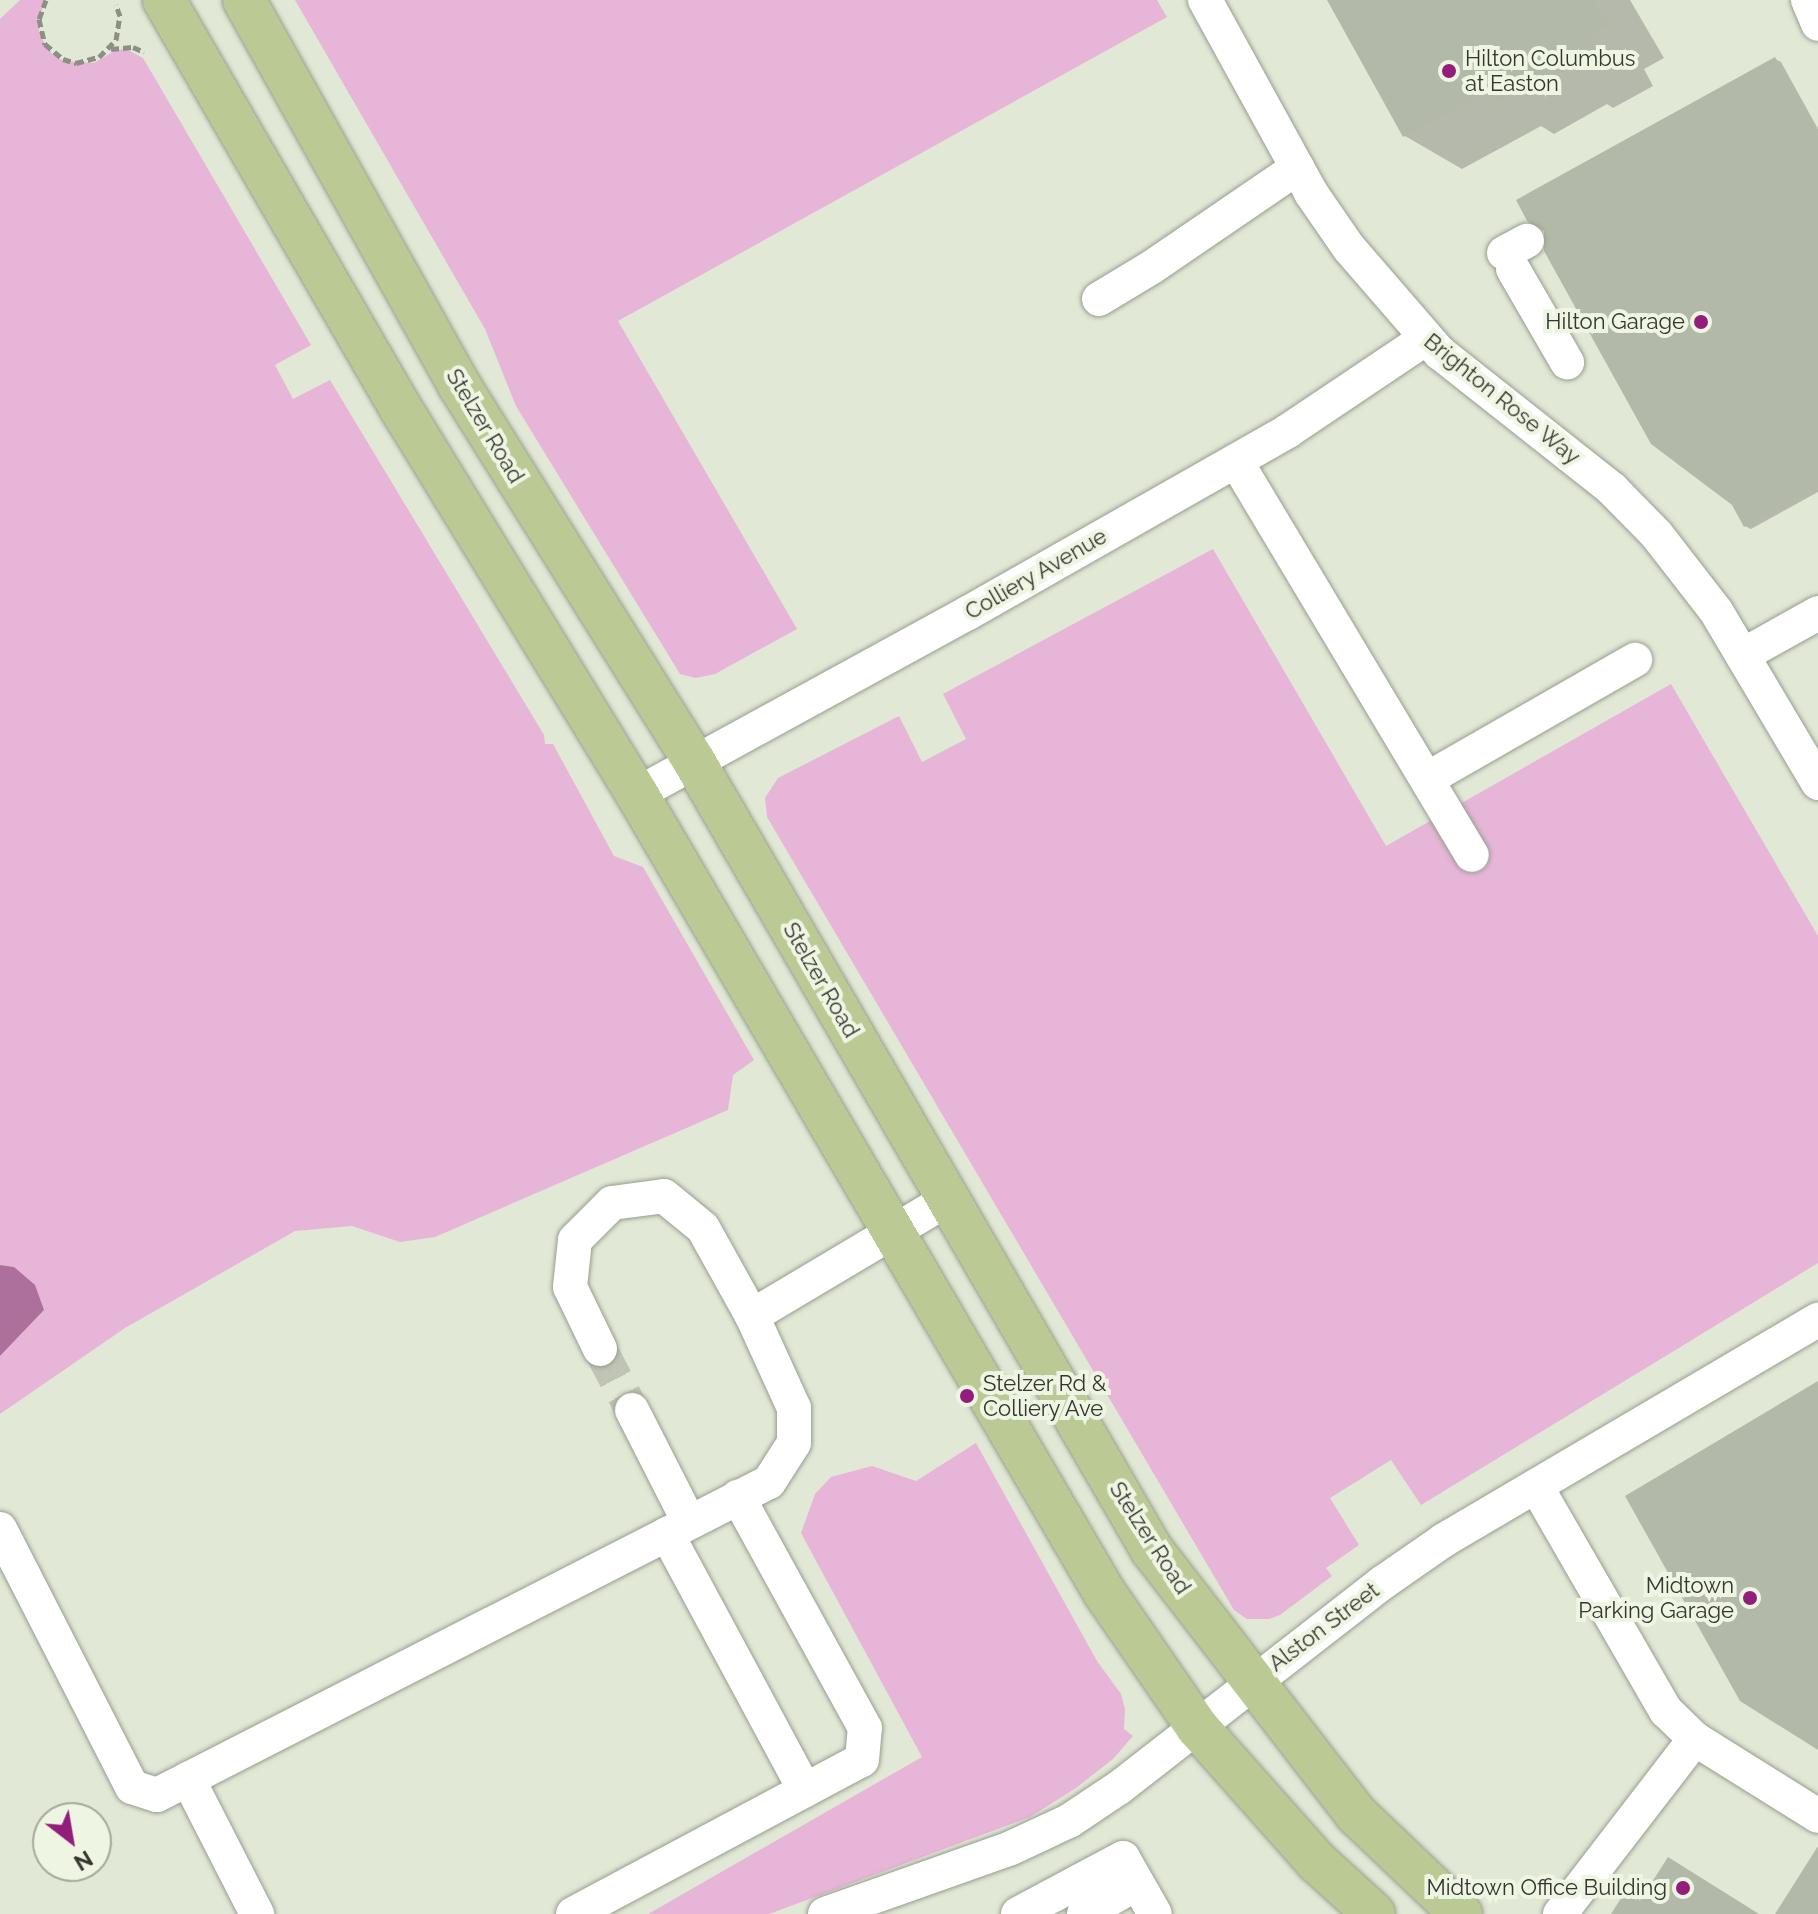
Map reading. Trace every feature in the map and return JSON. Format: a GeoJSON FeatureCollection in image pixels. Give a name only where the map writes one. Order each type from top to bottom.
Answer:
{"type":"FeatureCollection","features":[{"type":"Feature","properties":{"kind":"main road"},"geometry":{"type":"LineString","coordinates":[[164,0],[406,417],[637,794],[1104,1592],[1197,1727],[1317,1862],[1374,1914]]}},
{"type":"Feature","properties":{"kind":"main road","name":"Stelzer Road"},"geometry":{"type":"LineString","coordinates":[[244,0],[459,385],[694,761],[1152,1550],[1356,1814],[1461,1914]]}},
{"type":"Feature","properties":{"kind":"street","name":"Brighton Rose Way"},"geometry":{"type":"LineString","coordinates":[[1205,0],[1297,168],[1349,248],[1425,339],[1473,381],[1600,479],[1634,510],[1693,578],[1743,655],[1818,783]]}},
{"type":"Feature","properties":{"kind":"street"},"geometry":{"type":"LineString","coordinates":[[1808,0],[1818,24]]}},
{"type":"Feature","properties":{"kind":"street"},"geometry":{"type":"LineString","coordinates":[[1099,299],[1152,267],[1297,168]]}},
{"type":"Feature","properties":{"kind":"street"},"geometry":{"type":"LineString","coordinates":[[1515,254],[1567,362]]}},
{"type":"Feature","properties":{"kind":"street","name":"Colliery Avenue"},"geometry":{"type":"LineString","coordinates":[[637,794],[927,636],[1236,461],[1329,404],[1425,339]]}},
{"type":"Feature","properties":{"kind":"street"},"geometry":{"type":"LineString","coordinates":[[1236,461],[1472,855]]}},
{"type":"Feature","properties":{"kind":"street"},"geometry":{"type":"LineString","coordinates":[[1743,655],[1818,613]]}},
{"type":"Feature","properties":{"kind":"street"},"geometry":{"type":"LineString","coordinates":[[1427,779],[1635,660]]}},
{"type":"Feature","properties":{"kind":"street"},"geometry":{"type":"LineString","coordinates":[[0,1529],[132,1787],[157,1795],[769,1482],[794,1443],[794,1408],[752,1316],[703,1228],[664,1196],[612,1203],[575,1240],[570,1287],[600,1349]]}},
{"type":"Feature","properties":{"kind":"street"},"geometry":{"type":"LineString","coordinates":[[752,1316],[948,1199]]}},
{"type":"Feature","properties":{"kind":"street","name":"Alston Street"},"geometry":{"type":"LineString","coordinates":[[825,1914],[872,1905],[1069,1821],[1120,1787],[1382,1583],[1536,1486],[1815,1328]]}},
{"type":"Feature","properties":{"kind":"street"},"geometry":{"type":"LineString","coordinates":[[632,1410],[678,1528],[805,1790]]}},
{"type":"Feature","properties":{"kind":"street"},"geometry":{"type":"LineString","coordinates":[[1536,1486],[1666,1711],[1695,1739],[1818,1816]]}},
{"type":"Feature","properties":{"kind":"street"},"geometry":{"type":"LineString","coordinates":[[573,1914],[862,1760],[865,1728],[738,1497]]}},
{"type":"Feature","properties":{"kind":"street"},"geometry":{"type":"LineString","coordinates":[[1560,1914],[1695,1739]]}},
{"type":"Feature","properties":{"kind":"street"},"geometry":{"type":"LineString","coordinates":[[188,1779],[257,1914]]}},
{"type":"Feature","properties":{"kind":"street"},"geometry":{"type":"LineString","coordinates":[[1018,1914],[1123,1858],[1132,1906]]}},
{"type":"Feature","properties":{"kind":"path"},"geometry":{"type":"LineString","coordinates":[[46,0],[39,19],[40,32],[53,53],[76,63],[122,46],[144,52]]}},
{"type":"Feature","properties":{"kind":"path"},"geometry":{"type":"LineString","coordinates":[[109,50],[119,29],[116,5]]}},
{"type":"Feature","properties":{"kind":"shaded area"},"geometry":{"type":"Polygon","coordinates":[[[20,0],[45,0],[38,23],[40,36],[52,54],[64,61],[94,63],[116,50],[126,49],[143,58],[311,345],[275,365],[293,399],[330,380],[544,735],[545,744],[553,744],[614,856],[643,867],[754,1060],[733,1075],[728,1110],[435,1237],[400,1242],[352,1226],[295,1231],[125,1328],[0,1414],[0,1356],[44,1310],[14,1267],[0,1265],[0,19],[20,0]]]}},
{"type":"Feature","properties":{"kind":"shaded area"},"geometry":{"type":"Polygon","coordinates":[[[295,0],[1157,0],[1167,17],[618,321],[797,629],[715,674],[696,678],[680,674],[516,406],[485,329],[295,0]]]}},
{"type":"Feature","properties":{"kind":"shaded area"},"geometry":{"type":"Polygon","coordinates":[[[1213,549],[1386,846],[1671,684],[1818,936],[1818,1263],[1421,1505],[1391,1460],[1330,1498],[1359,1545],[1326,1568],[1332,1576],[1280,1615],[1269,1619],[1247,1619],[1234,1610],[767,817],[765,798],[778,778],[899,716],[922,762],[966,739],[943,694],[1213,549]]]}},
{"type":"Feature","properties":{"kind":"shaded area"},"geometry":{"type":"Polygon","coordinates":[[[0,1265],[14,1267],[35,1285],[44,1310],[0,1356],[0,1265]]]}},
{"type":"Feature","properties":{"kind":"shaded area"},"geometry":{"type":"Polygon","coordinates":[[[976,1443],[1097,1661],[1121,1694],[1125,1709],[1124,1729],[1133,1736],[1113,1759],[1076,1788],[1030,1817],[769,1914],[648,1914],[922,1757],[801,1533],[815,1494],[831,1477],[872,1466],[916,1481],[976,1443]]]}},
{"type":"Feature","properties":{"kind":"building","name":"Hilton Columbus at Easton"},"geometry":{"type":"Polygon","coordinates":[[[1327,0],[1593,0],[1608,25],[1587,36],[1596,52],[1554,76],[1551,71],[1496,103],[1489,91],[1403,137],[1327,0]]]}},
{"type":"Feature","properties":{"kind":"building","name":"Hilton Garage"},"geometry":{"type":"Polygon","coordinates":[[[1775,57],[1818,134],[1818,486],[1744,527],[1732,505],[1651,444],[1544,251],[1544,231],[1527,221],[1516,200],[1775,57]]]}},
{"type":"Feature","properties":{"kind":"building","name":"Midtown Parking Garage"},"geometry":{"type":"Polygon","coordinates":[[[1818,1381],[1818,1750],[1740,1701],[1625,1496],[1818,1381]]]}},
{"type":"Feature","properties":{"kind":"building"},"geometry":{"type":"Polygon","coordinates":[[[1818,1846],[1818,1914],[1775,1914],[1818,1846]]]}},
{"type":"Feature","properties":{"kind":"building","name":"Midtown Office Building"},"geometry":{"type":"Polygon","coordinates":[[[1668,1857],[1759,1914],[1611,1914],[1630,1884],[1645,1893],[1668,1857]]]}},
{"type":"Feature","properties":{"kind":"tunnel"},"geometry":{"type":"LineString","coordinates":[[600,1349],[632,1410]]}},
{"type":"Feature","properties":{"kind":"place","name":"Hilton Columbus at Easton"},"geometry":{"type":"Point","coordinates":[1449,71]}},
{"type":"Feature","properties":{"kind":"place","name":"Hilton Garage"},"geometry":{"type":"Point","coordinates":[1701,322]}},
{"type":"Feature","properties":{"kind":"place","name":"Stelzer Rd & Colliery Ave"},"geometry":{"type":"Point","coordinates":[967,1396]}},
{"type":"Feature","properties":{"kind":"place","name":"Midtown Parking Garage"},"geometry":{"type":"Point","coordinates":[1750,1598]}},
{"type":"Feature","properties":{"kind":"place","name":"Midtown Office Building"},"geometry":{"type":"Point","coordinates":[1683,1888]}}]}
